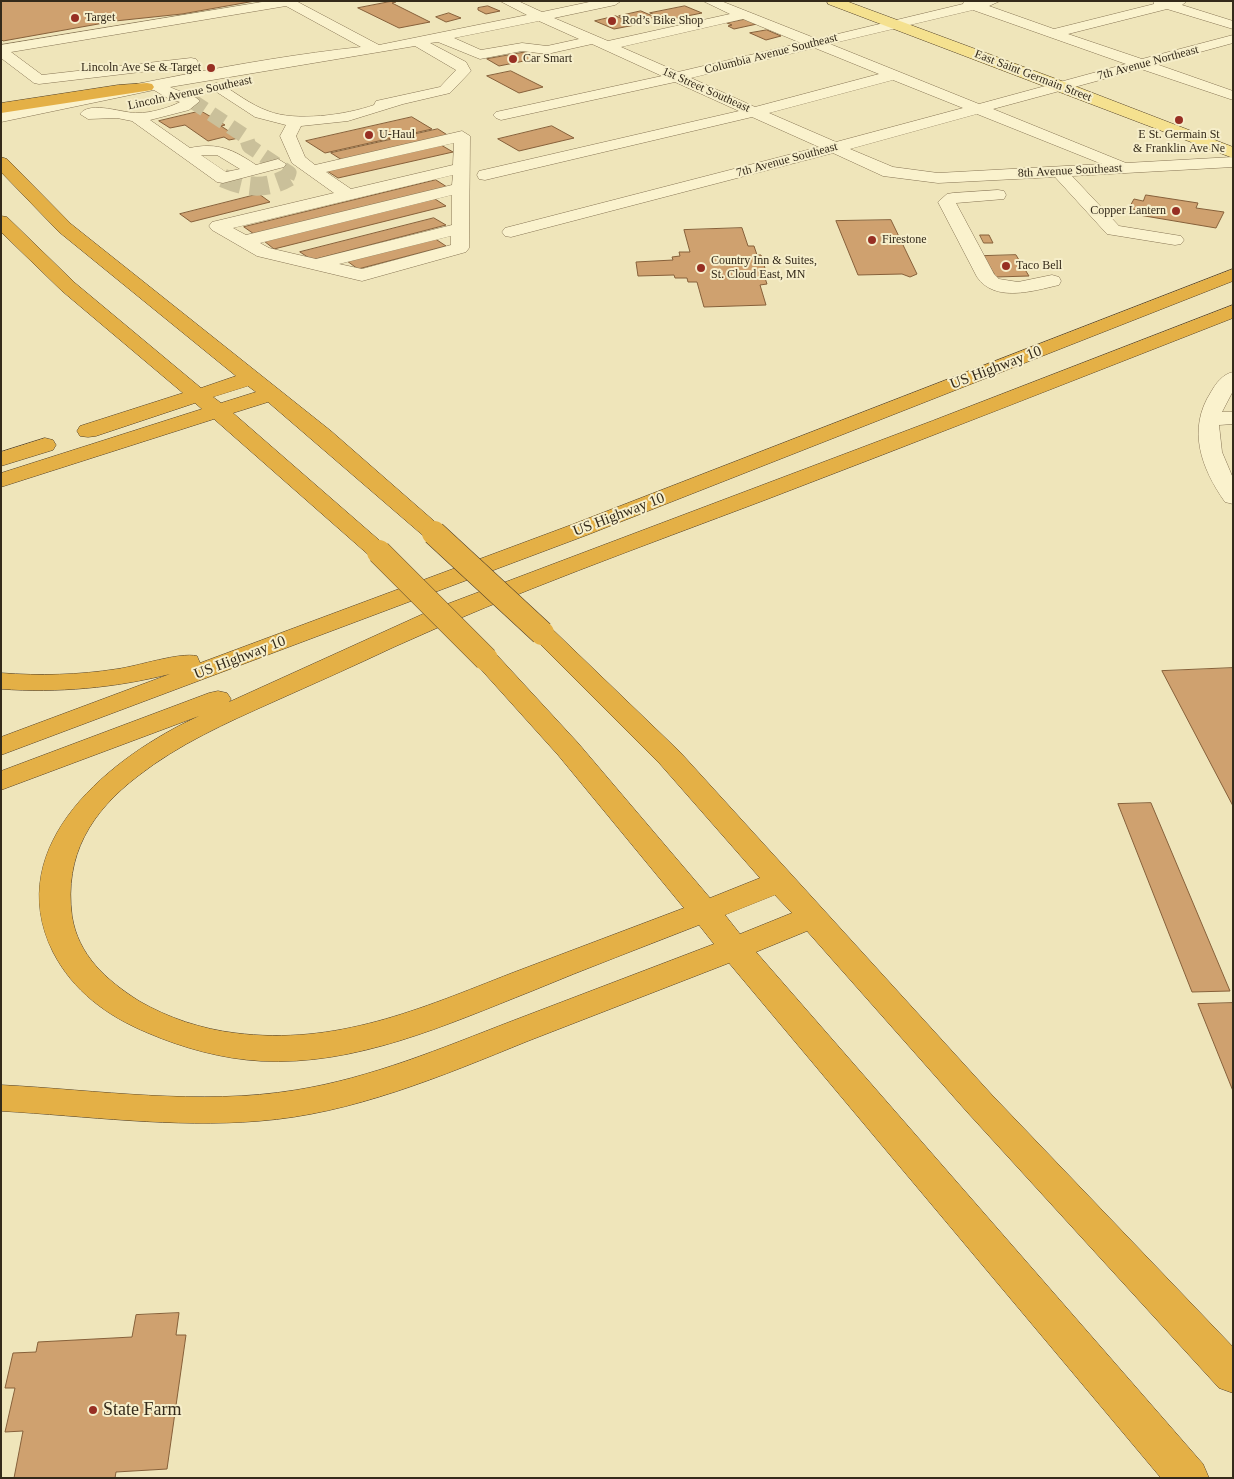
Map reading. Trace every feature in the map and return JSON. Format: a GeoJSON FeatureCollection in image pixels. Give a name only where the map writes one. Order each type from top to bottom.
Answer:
{"type":"FeatureCollection","features":[{"type":"Feature","properties":{"kind":"highway"},"geometry":{"type":"LineString","coordinates":[[1,108],[118,89],[151,86]]}},
{"type":"Feature","properties":{"kind":"highway"},"geometry":{"type":"LineString","coordinates":[[1,162],[65,228],[272,394],[434,533],[542,633],[670,758],[980,1104],[1233,1375]]}},
{"type":"Feature","properties":{"kind":"highway"},"geometry":{"type":"LineString","coordinates":[[1,221],[67,287],[331,507],[486,659],[568,750],[735,949],[1188,1478]]}},
{"type":"Feature","properties":{"kind":"highway","name":"US Highway 10"},"geometry":{"type":"LineString","coordinates":[[1,747],[579,530],[1233,274]]}},
{"type":"Feature","properties":{"kind":"highway","name":"US Highway 10"},"geometry":{"type":"LineString","coordinates":[[1,781],[940,426],[1233,311]]}},
{"type":"Feature","properties":{"kind":"highway"},"geometry":{"type":"LineString","coordinates":[[1,459],[252,378]]}},
{"type":"Feature","properties":{"kind":"highway"},"geometry":{"type":"LineString","coordinates":[[1,480],[272,394]]}},
{"type":"Feature","properties":{"kind":"highway"},"geometry":{"type":"LineString","coordinates":[[1,681],[24,683],[63,681],[137,673],[217,655],[381,604]]}},
{"type":"Feature","properties":{"kind":"highway"},"geometry":{"type":"LineString","coordinates":[[460,608],[205,723],[137,762],[108,787],[88,808],[72,832],[62,854],[55,882],[54,907],[59,931],[69,955],[82,974],[101,992],[124,1009],[188,1036],[230,1046],[262,1049],[327,1046],[398,1029],[780,881]]}},
{"type":"Feature","properties":{"kind":"highway"},"geometry":{"type":"LineString","coordinates":[[1,1098],[182,1109],[261,1108],[328,1097],[467,1052],[735,949],[812,917]]}},
{"type":"Feature","properties":{"kind":"main road","name":"East Saint Germain Street"},"geometry":{"type":"LineString","coordinates":[[833,1],[1062,86],[1233,153]]}},
{"type":"Feature","properties":{"kind":"street","name":"Lincoln Avenue Southeast"},"geometry":{"type":"LineString","coordinates":[[1,117],[151,86],[328,55],[377,50],[615,1]]}},
{"type":"Feature","properties":{"kind":"street"},"geometry":{"type":"LineString","coordinates":[[709,1],[746,8],[815,44],[1129,168]]}},
{"type":"Feature","properties":{"kind":"street","name":"Columbia Avenue Southeast"},"geometry":{"type":"LineString","coordinates":[[501,116],[815,44],[968,4],[994,1]]}},
{"type":"Feature","properties":{"kind":"street"},"geometry":{"type":"LineString","coordinates":[[1,50],[287,2],[377,50]]}},
{"type":"Feature","properties":{"kind":"street","name":"1st Street Southeast"},"geometry":{"type":"LineString","coordinates":[[515,2],[540,17],[878,168],[907,176]]}},
{"type":"Feature","properties":{"kind":"street"},"geometry":{"type":"LineString","coordinates":[[1054,33],[1169,2],[1233,25]]}},
{"type":"Feature","properties":{"kind":"street"},"geometry":{"type":"LineString","coordinates":[[968,4],[1233,96]]}},
{"type":"Feature","properties":{"kind":"street"},"geometry":{"type":"LineString","coordinates":[[607,46],[746,8]]}},
{"type":"Feature","properties":{"kind":"street"},"geometry":{"type":"LineString","coordinates":[[216,87],[270,122],[318,128],[365,119],[406,98],[445,90],[464,71],[461,65],[388,35]]}},
{"type":"Feature","properties":{"kind":"street"},"geometry":{"type":"LineString","coordinates":[[440,37],[480,55],[522,47],[547,50],[592,40]]}},
{"type":"Feature","properties":{"kind":"street"},"geometry":{"type":"LineString","coordinates":[[240,56],[361,40]]}},
{"type":"Feature","properties":{"kind":"street","name":"7th Avenue Northeast"},"geometry":{"type":"LineString","coordinates":[[1062,86],[1233,40]]}},
{"type":"Feature","properties":{"kind":"street"},"geometry":{"type":"LineString","coordinates":[[1,50],[39,80],[204,60]]}},
{"type":"Feature","properties":{"kind":"street","name":"Lincoln Avenue Southeast"},"geometry":{"type":"LineString","coordinates":[[1,132],[339,62],[377,50]]}},
{"type":"Feature","properties":{"kind":"street"},"geometry":{"type":"LineString","coordinates":[[480,55],[480,59],[494,67]]}},
{"type":"Feature","properties":{"kind":"street"},"geometry":{"type":"LineString","coordinates":[[137,118],[148,112],[175,105],[176,103],[174,96],[151,86],[142,68]]}},
{"type":"Feature","properties":{"kind":"street"},"geometry":{"type":"LineString","coordinates":[[485,175],[753,112],[892,75]]}},
{"type":"Feature","properties":{"kind":"street","name":"7th Avenue Southeast"},"geometry":{"type":"LineString","coordinates":[[511,232],[834,148],[1062,86]]}},
{"type":"Feature","properties":{"kind":"street"},"geometry":{"type":"LineString","coordinates":[[88,114],[117,113],[137,118],[224,178],[278,164]]}},
{"type":"Feature","properties":{"kind":"street"},"geometry":{"type":"LineString","coordinates":[[294,124],[288,136],[298,160],[348,194]]}},
{"type":"Feature","properties":{"kind":"street"},"geometry":{"type":"LineString","coordinates":[[313,170],[462,136],[460,228],[316,264],[263,252],[218,226],[461,168]]}},
{"type":"Feature","properties":{"kind":"street"},"geometry":{"type":"LineString","coordinates":[[187,153],[206,148],[220,148],[254,171]]}},
{"type":"Feature","properties":{"kind":"street","name":"8th Avenue Southeast"},"geometry":{"type":"LineString","coordinates":[[907,176],[938,178],[1233,162]]}},
{"type":"Feature","properties":{"kind":"street"},"geometry":{"type":"LineString","coordinates":[[1060,172],[1113,230],[1175,240]]}},
{"type":"Feature","properties":{"kind":"street"},"geometry":{"type":"LineString","coordinates":[[244,241],[461,188]]}},
{"type":"Feature","properties":{"kind":"street"},"geometry":{"type":"LineString","coordinates":[[998,195],[953,198],[947,202],[986,277],[996,285],[1009,287],[1032,286],[1052,281]]}},
{"type":"Feature","properties":{"kind":"street"},"geometry":{"type":"LineString","coordinates":[[442,212],[460,208]]}},
{"type":"Feature","properties":{"kind":"street"},"geometry":{"type":"LineString","coordinates":[[272,254],[310,245]]}},
{"type":"Feature","properties":{"kind":"street"},"geometry":{"type":"LineString","coordinates":[[1233,378],[1218,396],[1210,419],[1208,447],[1218,475],[1233,496]]}},
{"type":"Feature","properties":{"kind":"street"},"geometry":{"type":"LineString","coordinates":[[1210,419],[1233,418]]}},
{"type":"Feature","properties":{"kind":"building","name":"Target"},"geometry":{"type":"Polygon","coordinates":[[[1,1],[255,1],[182,14],[115,21],[3,41],[1,39],[1,1]]]}},
{"type":"Feature","properties":{"kind":"building"},"geometry":{"type":"Polygon","coordinates":[[[396,2],[392,3],[430,22],[399,28],[358,8],[396,2]]]}},
{"type":"Feature","properties":{"kind":"building"},"geometry":{"type":"Polygon","coordinates":[[[488,6],[500,11],[486,14],[478,10],[478,8],[488,6]]]}},
{"type":"Feature","properties":{"kind":"building"},"geometry":{"type":"Polygon","coordinates":[[[685,6],[702,13],[667,20],[650,13],[685,6]]]}},
{"type":"Feature","properties":{"kind":"building"},"geometry":{"type":"Polygon","coordinates":[[[641,11],[655,17],[633,22],[619,16],[641,11]]]}},
{"type":"Feature","properties":{"kind":"building"},"geometry":{"type":"Polygon","coordinates":[[[449,13],[461,18],[446,22],[436,17],[449,13]]]}},
{"type":"Feature","properties":{"kind":"building"},"geometry":{"type":"Polygon","coordinates":[[[616,16],[635,25],[614,29],[595,21],[616,16]]]}},
{"type":"Feature","properties":{"kind":"building"},"geometry":{"type":"Polygon","coordinates":[[[747,19],[757,24],[734,29],[728,26],[732,25],[727,23],[747,19]]]}},
{"type":"Feature","properties":{"kind":"building"},"geometry":{"type":"Polygon","coordinates":[[[767,30],[781,36],[766,40],[750,33],[767,30]]]}},
{"type":"Feature","properties":{"kind":"building","name":"Car Smart"},"geometry":{"type":"Polygon","coordinates":[[[526,52],[539,58],[499,66],[487,59],[526,52]]]}},
{"type":"Feature","properties":{"kind":"building"},"geometry":{"type":"Polygon","coordinates":[[[511,71],[543,87],[519,93],[487,76],[511,71]]]}},
{"type":"Feature","properties":{"kind":"building"},"geometry":{"type":"Polygon","coordinates":[[[201,111],[225,125],[221,126],[239,138],[229,140],[224,137],[208,141],[185,125],[170,128],[159,121],[201,111]]]}},
{"type":"Feature","properties":{"kind":"building","name":"U-Haul"},"geometry":{"type":"Polygon","coordinates":[[[412,117],[432,129],[325,153],[306,141],[412,117]]]}},
{"type":"Feature","properties":{"kind":"building"},"geometry":{"type":"Polygon","coordinates":[[[552,126],[574,138],[519,151],[498,139],[552,126]]]}},
{"type":"Feature","properties":{"kind":"building"},"geometry":{"type":"Polygon","coordinates":[[[438,129],[449,136],[342,160],[331,153],[438,129]]]}},
{"type":"Feature","properties":{"kind":"building"},"geometry":{"type":"Polygon","coordinates":[[[441,145],[453,152],[338,178],[327,171],[441,145]]]}},
{"type":"Feature","properties":{"kind":"building"},"geometry":{"type":"Polygon","coordinates":[[[436,180],[447,187],[254,234],[244,227],[436,180]]]}},
{"type":"Feature","properties":{"kind":"building"},"geometry":{"type":"Polygon","coordinates":[[[259,194],[270,202],[191,222],[180,214],[259,194]]]}},
{"type":"Feature","properties":{"kind":"building","name":"Copper Lantern"},"geometry":{"type":"Polygon","coordinates":[[[1146,195],[1198,203],[1196,208],[1224,212],[1216,228],[1133,214],[1136,210],[1129,208],[1134,199],[1143,201],[1146,195]]]}},
{"type":"Feature","properties":{"kind":"building"},"geometry":{"type":"Polygon","coordinates":[[[435,199],[446,206],[274,249],[264,241],[435,199]]]}},
{"type":"Feature","properties":{"kind":"building"},"geometry":{"type":"Polygon","coordinates":[[[434,218],[446,225],[312,260],[300,252],[434,218]]]}},
{"type":"Feature","properties":{"kind":"building","name":"Firestone"},"geometry":{"type":"Polygon","coordinates":[[[891,220],[917,274],[910,277],[902,274],[858,275],[836,221],[891,220]]]}},
{"type":"Feature","properties":{"kind":"building","name":"Country Inn & Suites, St. Cloud East, MN"},"geometry":{"type":"Polygon","coordinates":[[[742,228],[748,246],[754,246],[757,255],[761,255],[767,275],[764,275],[767,284],[760,285],[766,305],[704,307],[697,282],[688,282],[687,278],[675,278],[674,275],[638,276],[636,262],[673,260],[672,257],[680,256],[679,252],[690,252],[684,230],[742,228]]]}},
{"type":"Feature","properties":{"kind":"building"},"geometry":{"type":"Polygon","coordinates":[[[980,235],[989,235],[993,243],[984,243],[980,235]]]}},
{"type":"Feature","properties":{"kind":"building"},"geometry":{"type":"Polygon","coordinates":[[[434,238],[446,246],[358,269],[347,261],[434,238]]]}},
{"type":"Feature","properties":{"kind":"building","name":"Taco Bell"},"geometry":{"type":"Polygon","coordinates":[[[1016,255],[1029,276],[996,277],[983,256],[1016,255]]]}},
{"type":"Feature","properties":{"kind":"building"},"geometry":{"type":"Polygon","coordinates":[[[1233,668],[1233,806],[1162,671],[1233,668]]]}},
{"type":"Feature","properties":{"kind":"building"},"geometry":{"type":"Polygon","coordinates":[[[1151,803],[1230,991],[1192,992],[1118,804],[1151,803]]]}},
{"type":"Feature","properties":{"kind":"building"},"geometry":{"type":"Polygon","coordinates":[[[1233,1003],[1233,1091],[1198,1004],[1233,1003]]]}},
{"type":"Feature","properties":{"kind":"building","name":"State Farm"},"geometry":{"type":"Polygon","coordinates":[[[179,1313],[176,1335],[186,1335],[167,1469],[116,1472],[115,1478],[14,1478],[23,1431],[5,1432],[15,1388],[5,1388],[13,1353],[36,1352],[38,1342],[132,1337],[136,1315],[179,1313]]]}},
{"type":"Feature","properties":{"kind":"tunnel"},"geometry":{"type":"LineString","coordinates":[[192,101],[246,137],[249,146],[289,173],[287,178]]}},
{"type":"Feature","properties":{"kind":"tunnel"},"geometry":{"type":"LineString","coordinates":[[223,178],[248,186],[265,186],[287,178]]}},
{"type":"Feature","properties":{"kind":"place","name":"Target"},"geometry":{"type":"Point","coordinates":[75,18]}},
{"type":"Feature","properties":{"kind":"place","name":"Rod’s Bike Shop"},"geometry":{"type":"Point","coordinates":[612,21]}},
{"type":"Feature","properties":{"kind":"place","name":"Car Smart"},"geometry":{"type":"Point","coordinates":[513,59]}},
{"type":"Feature","properties":{"kind":"place","name":"Lincoln Ave Se & Target"},"geometry":{"type":"Point","coordinates":[211,68]}},
{"type":"Feature","properties":{"kind":"place","name":"E St. Germain St & Franklin Ave Ne"},"geometry":{"type":"Point","coordinates":[1179,120]}},
{"type":"Feature","properties":{"kind":"place","name":"U-Haul"},"geometry":{"type":"Point","coordinates":[369,135]}},
{"type":"Feature","properties":{"kind":"place","name":"Copper Lantern"},"geometry":{"type":"Point","coordinates":[1176,211]}},
{"type":"Feature","properties":{"kind":"place","name":"Firestone"},"geometry":{"type":"Point","coordinates":[872,240]}},
{"type":"Feature","properties":{"kind":"place","name":"Taco Bell"},"geometry":{"type":"Point","coordinates":[1006,266]}},
{"type":"Feature","properties":{"kind":"place","name":"Country Inn & Suites, St. Cloud East, MN"},"geometry":{"type":"Point","coordinates":[701,268]}},
{"type":"Feature","properties":{"kind":"place","name":"State Farm"},"geometry":{"type":"Point","coordinates":[93,1410]}}]}
